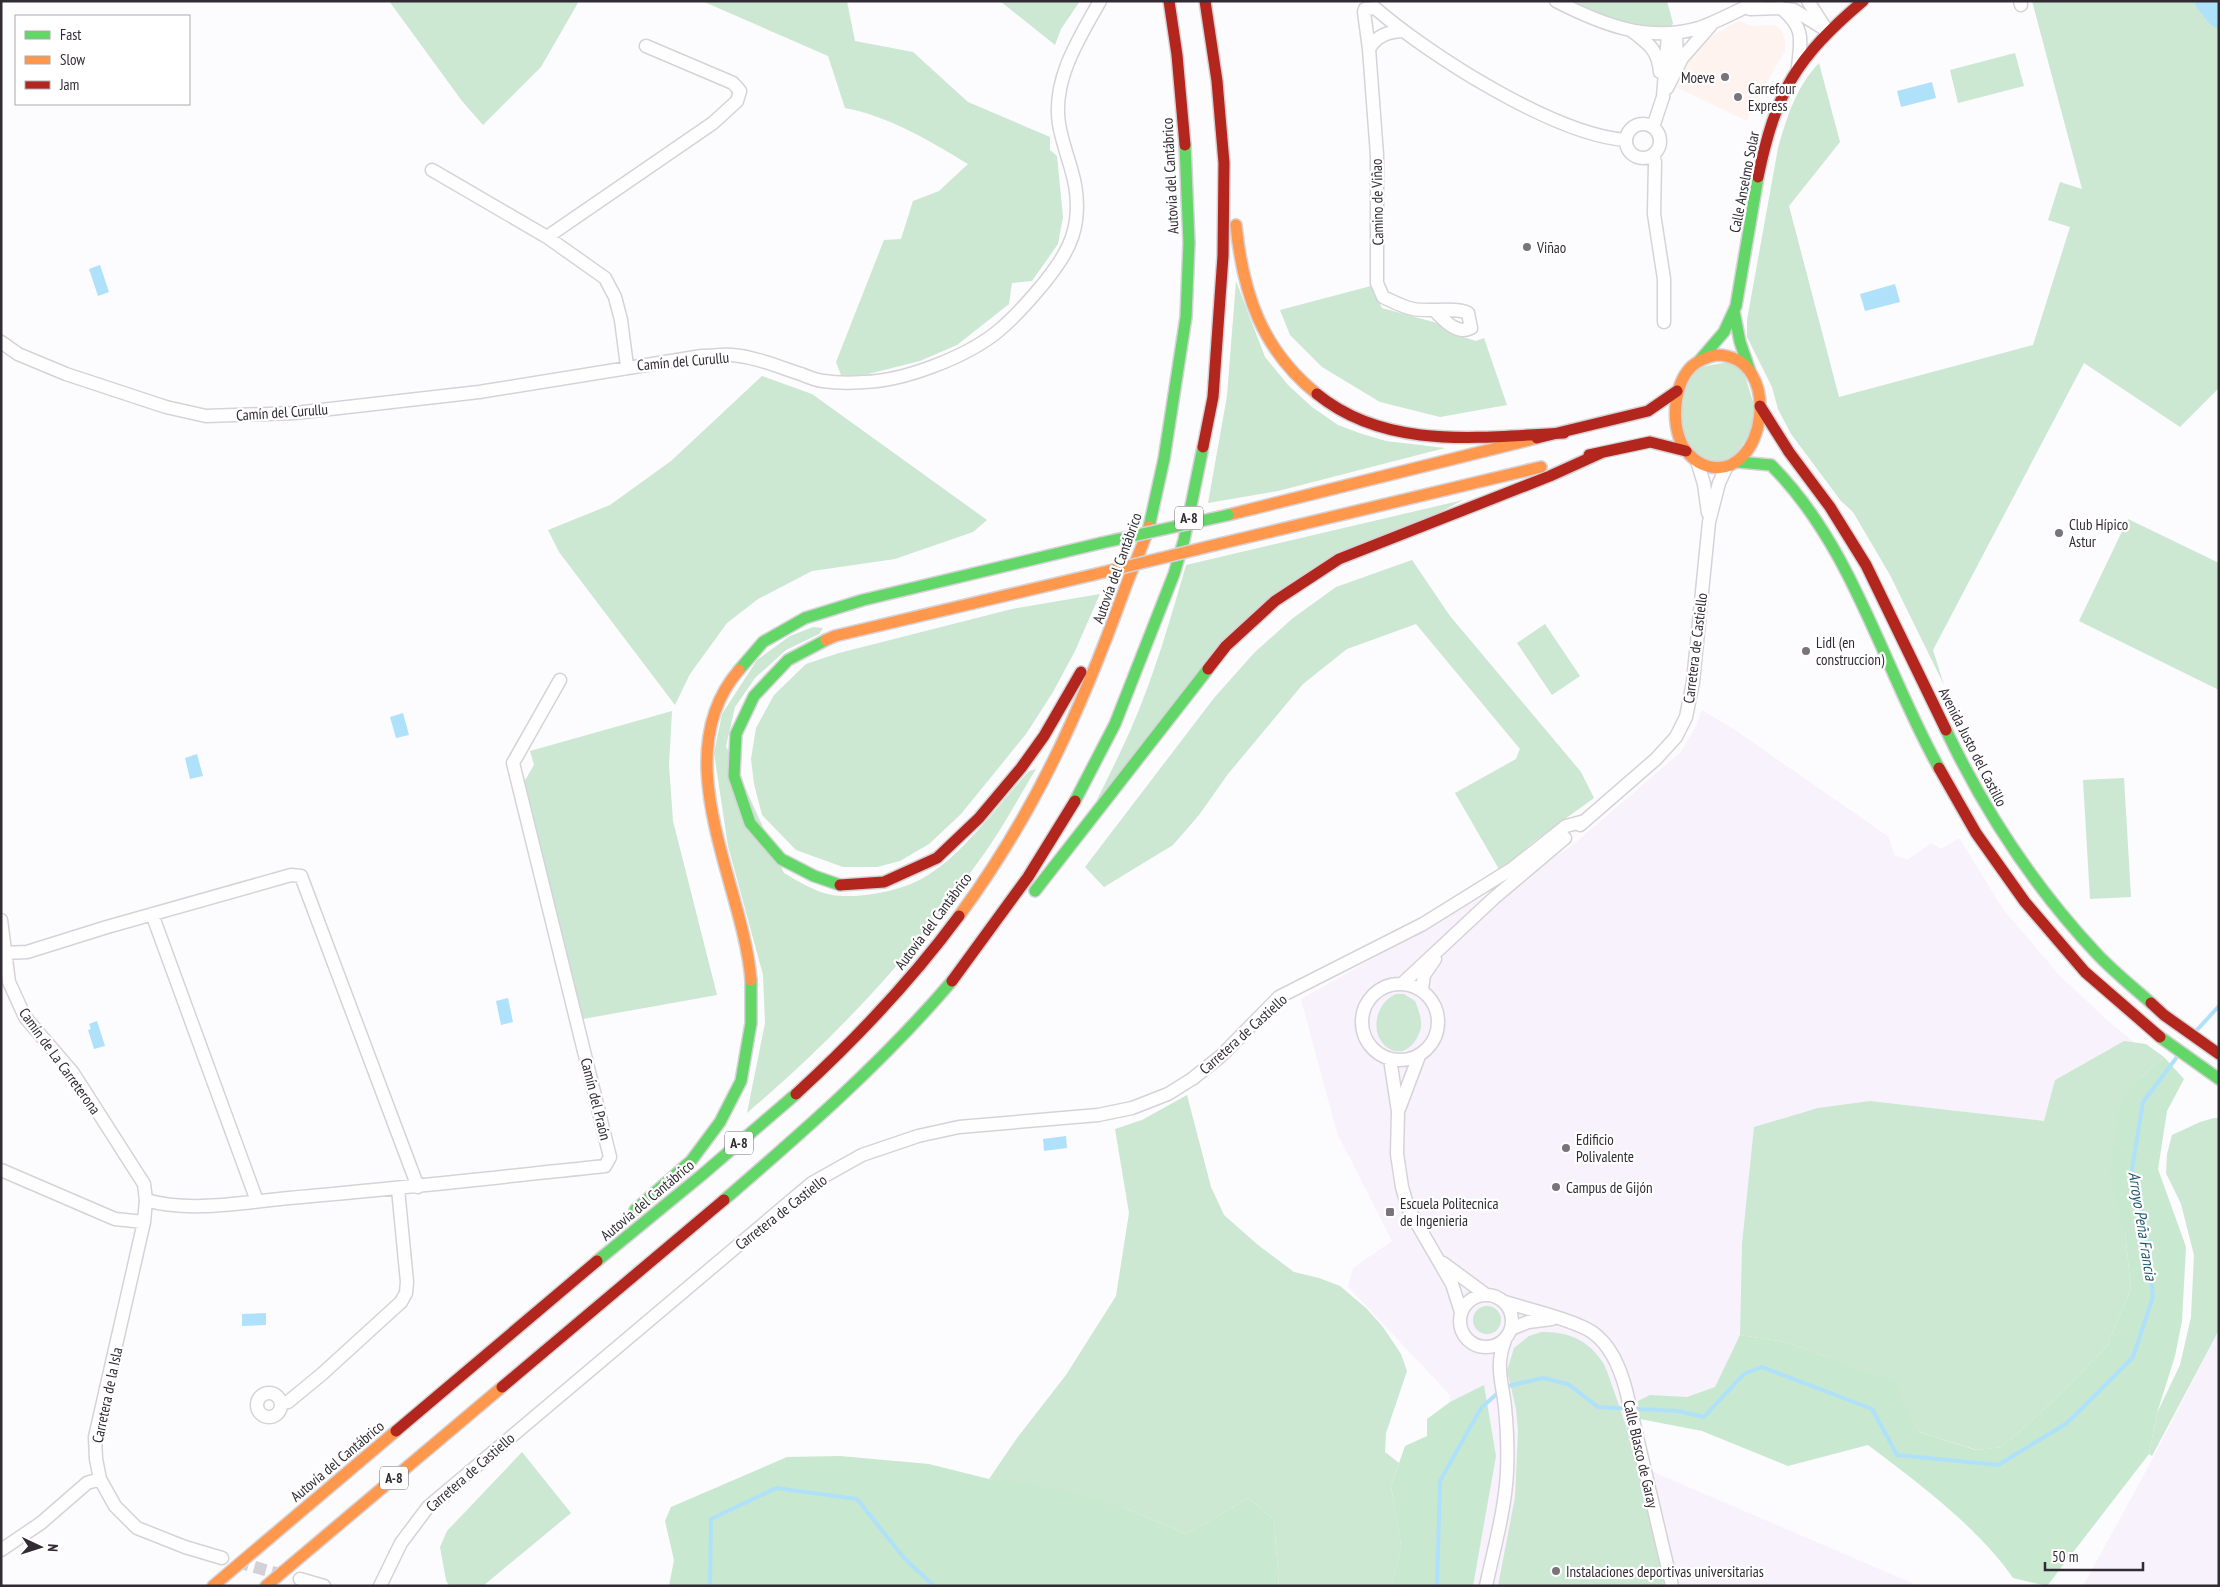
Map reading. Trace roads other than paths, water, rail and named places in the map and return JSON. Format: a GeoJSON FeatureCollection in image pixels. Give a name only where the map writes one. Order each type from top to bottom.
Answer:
{"type":"FeatureCollection","features":[{"type":"Feature","properties":{"kind":"main road","name":"Autovía del Cantábrico"},"geometry":{"type":"LineString","coordinates":[[213,1586],[464,1372],[728,1152],[839,1054],[895,995],[946,934],[1020,827],[1072,726],[1115,621],[1145,540],[1166,452],[1188,290],[1189,222],[1185,146],[1175,34],[1169,1]]}},
{"type":"Feature","properties":{"kind":"main road","name":"A-8"},"geometry":{"type":"LineString","coordinates":[[266,1586],[754,1174],[848,1092],[926,1011],[981,943],[1028,876],[1071,809],[1115,724],[1154,628],[1184,540],[1213,398],[1223,256],[1224,163],[1217,81],[1205,1]]}},
{"type":"Feature","properties":{"kind":"main road"},"geometry":{"type":"LineString","coordinates":[[1210,1],[1226,83],[1233,133],[1236,192]]}},
{"type":"Feature","properties":{"kind":"main road","name":"Calle Anselmo Solar"},"geometry":{"type":"LineString","coordinates":[[1699,361],[1720,338],[1734,311],[1772,120],[1783,94],[1798,68],[1828,31],[1863,1]]}},
{"type":"Feature","properties":{"kind":"main road"},"geometry":{"type":"LineString","coordinates":[[1236,211],[1236,240],[1242,275],[1259,325],[1283,364],[1308,389],[1354,419],[1393,432],[1434,437],[1564,433]]}},
{"type":"Feature","properties":{"kind":"main road","name":"Calle Anselmo Solar"},"geometry":{"type":"LineString","coordinates":[[1734,311],[1740,342],[1751,373]]}},
{"type":"Feature","properties":{"kind":"main road"},"geometry":{"type":"LineString","coordinates":[[1716,355],[1730,356],[1740,360],[1751,373],[1760,406],[1755,437],[1748,451],[1738,462],[1726,468],[1698,464],[1686,451],[1675,423],[1677,391],[1689,369],[1699,361],[1716,355]]}},
{"type":"Feature","properties":{"kind":"main road"},"geometry":{"type":"LineString","coordinates":[[624,1220],[691,1161],[720,1122],[741,1081],[751,1023],[751,978],[744,934],[715,829],[708,783],[707,737],[716,710],[732,677],[763,642],[805,618],[863,600],[1100,543],[1228,515],[1564,433],[1648,411],[1677,391]]}},
{"type":"Feature","properties":{"kind":"main road","name":"Avenida Justo del Castillo"},"geometry":{"type":"LineString","coordinates":[[1760,406],[1789,452],[1830,507],[1866,565],[1954,747],[1994,820],[2040,888],[2098,955],[2164,1015],[2219,1054]]}},
{"type":"Feature","properties":{"kind":"main road"},"geometry":{"type":"LineString","coordinates":[[1126,587],[1078,678],[1044,736],[1021,768],[979,818],[937,858],[884,882],[839,885],[814,876],[782,859],[750,822],[734,776],[736,734],[754,696],[788,660],[834,636],[1603,452],[1650,442],[1686,451]]}},
{"type":"Feature","properties":{"kind":"main road"},"geometry":{"type":"LineString","coordinates":[[1028,900],[1226,646],[1275,601],[1339,559],[1550,476],[1603,452]]}},
{"type":"Feature","properties":{"kind":"main road"},"geometry":{"type":"LineString","coordinates":[[1738,462],[1771,466],[1780,474],[1814,519],[1849,575],[1935,760],[1976,833],[2025,902],[2085,972],[2154,1033],[2215,1077]]}},
{"type":"Feature","properties":{"kind":"main road"},"geometry":{"type":"LineString","coordinates":[[754,1174],[855,1099],[930,1023],[998,939]]}},
{"type":"Feature","properties":{"kind":"main road"},"geometry":{"type":"LineString","coordinates":[[370,1454],[444,1378],[534,1299]]}},
{"type":"Feature","properties":{"kind":"street","name":"Camín del Curullu"},"geometry":{"type":"LineString","coordinates":[[1,342],[18,354],[66,374],[166,407],[206,416],[285,414],[479,392],[627,366],[702,356],[732,355],[761,361],[821,381],[866,382],[921,371],[972,348],[997,332],[1040,288],[1062,261],[1071,240],[1076,220],[1077,195],[1072,167],[1060,125],[1058,109],[1060,85],[1077,42],[1100,1]]}},
{"type":"Feature","properties":{"kind":"street"},"geometry":{"type":"LineString","coordinates":[[1556,1],[1578,12],[1630,29],[1672,34],[1701,28],[1759,1]]}},
{"type":"Feature","properties":{"kind":"street"},"geometry":{"type":"LineString","coordinates":[[1808,1],[1828,31]]}},
{"type":"Feature","properties":{"kind":"street","name":"Camino de Viñao"},"geometry":{"type":"LineString","coordinates":[[1436,312],[1412,309],[1383,297],[1377,283],[1377,155],[1365,9],[1375,8],[1404,31],[1452,63],[1535,111],[1586,131],[1614,139],[1626,140]]}},
{"type":"Feature","properties":{"kind":"street"},"geometry":{"type":"LineString","coordinates":[[1735,11],[1781,8],[1794,10],[1828,31]]}},
{"type":"Feature","properties":{"kind":"street"},"geometry":{"type":"LineString","coordinates":[[1781,8],[1793,18],[1799,29],[1798,68]]}},
{"type":"Feature","properties":{"kind":"street"},"geometry":{"type":"LineString","coordinates":[[1653,127],[1663,97],[1682,58],[1714,21]]}},
{"type":"Feature","properties":{"kind":"street"},"geometry":{"type":"LineString","coordinates":[[1630,29],[1648,43],[1658,57],[1663,97]]}},
{"type":"Feature","properties":{"kind":"street"},"geometry":{"type":"LineString","coordinates":[[1369,50],[1372,42],[1378,38],[1396,31],[1404,31]]}},
{"type":"Feature","properties":{"kind":"street"},"geometry":{"type":"LineString","coordinates":[[1672,34],[1677,68]]}},
{"type":"Feature","properties":{"kind":"street"},"geometry":{"type":"LineString","coordinates":[[1663,97],[1672,34]]}},
{"type":"Feature","properties":{"kind":"street"},"geometry":{"type":"LineString","coordinates":[[547,236],[690,140],[737,101],[740,91],[732,83],[646,46]]}},
{"type":"Feature","properties":{"kind":"street"},"geometry":{"type":"LineString","coordinates":[[1644,124],[1653,127],[1659,135],[1660,141],[1658,149],[1653,155],[1642,158],[1630,152],[1626,140],[1628,133],[1636,125],[1644,124]]}},
{"type":"Feature","properties":{"kind":"street"},"geometry":{"type":"LineString","coordinates":[[1653,155],[1655,162],[1654,214],[1665,294],[1664,322]]}},
{"type":"Feature","properties":{"kind":"street"},"geometry":{"type":"LineString","coordinates":[[432,170],[547,236],[606,278],[615,296],[621,320],[627,366]]}},
{"type":"Feature","properties":{"kind":"street","name":"Carretera de Castiello"},"geometry":{"type":"LineString","coordinates":[[1698,464],[1704,484],[1709,522]]}},
{"type":"Feature","properties":{"kind":"street","name":"Carretera de Castiello"},"geometry":{"type":"LineString","coordinates":[[1456,903],[1476,896],[1486,895],[1494,898],[1656,759],[1676,737],[1686,717],[1693,682],[1709,522],[1719,483],[1726,468]]}},
{"type":"Feature","properties":{"kind":"street","name":"Camín del Praón"},"geometry":{"type":"LineString","coordinates":[[146,1200],[182,1206],[257,1201],[398,1189],[605,1166],[610,1157],[513,763],[560,680]]}},
{"type":"Feature","properties":{"kind":"street","name":"Carretera de Castiello"},"geometry":{"type":"LineString","coordinates":[[380,1586],[401,1543],[428,1507],[812,1183],[862,1155],[918,1136],[959,1127],[1098,1115],[1132,1108],[1168,1094],[1192,1079],[1221,1056],[1279,997],[1415,928],[1513,868],[1566,826],[1585,820]]}},
{"type":"Feature","properties":{"kind":"street"},"geometry":{"type":"LineString","coordinates":[[4,953],[27,952],[291,875],[301,876],[418,1186]]}},
{"type":"Feature","properties":{"kind":"street"},"geometry":{"type":"LineString","coordinates":[[1403,983],[1494,898]]}},
{"type":"Feature","properties":{"kind":"street"},"geometry":{"type":"LineString","coordinates":[[152,914],[257,1201]]}},
{"type":"Feature","properties":{"kind":"street","name":"Camín de La Carreterona"},"geometry":{"type":"LineString","coordinates":[[1,920],[9,982],[25,1017],[73,1073],[144,1184],[146,1200],[144,1222]]}},
{"type":"Feature","properties":{"kind":"street"},"geometry":{"type":"LineString","coordinates":[[1422,990],[1424,975],[1452,937]]}},
{"type":"Feature","properties":{"kind":"street"},"geometry":{"type":"LineString","coordinates":[[1398,1111],[1419,1056],[1435,1037],[1438,1024],[1436,1010],[1422,990],[1403,983],[1390,984],[1375,993],[1366,1003],[1362,1019],[1363,1032],[1372,1048],[1390,1059],[1403,1060],[1419,1056]]}},
{"type":"Feature","properties":{"kind":"street"},"geometry":{"type":"LineString","coordinates":[[1390,1059],[1398,1111],[1397,1154],[1402,1187],[1408,1208],[1452,1284],[1461,1312],[1460,1321],[1463,1334],[1469,1341],[1479,1346],[1488,1347],[1497,1345],[1508,1334],[1528,1322],[1556,1318]]}},
{"type":"Feature","properties":{"kind":"street"},"geometry":{"type":"LineString","coordinates":[[1,1170],[115,1219],[144,1222]]}},
{"type":"Feature","properties":{"kind":"street"},"geometry":{"type":"LineString","coordinates":[[281,1404],[295,1397],[322,1374],[401,1302],[406,1293],[407,1282],[398,1189]]}},
{"type":"Feature","properties":{"kind":"street","name":"Carretera de la Isla"},"geometry":{"type":"LineString","coordinates":[[144,1222],[95,1437],[96,1459],[100,1479],[116,1506],[137,1528],[185,1547],[222,1558]]}},
{"type":"Feature","properties":{"kind":"street"},"geometry":{"type":"LineString","coordinates":[[1438,1260],[1485,1294]]}},
{"type":"Feature","properties":{"kind":"street"},"geometry":{"type":"LineString","coordinates":[[1461,1312],[1468,1302],[1476,1296],[1485,1294],[1494,1295],[1504,1302],[1556,1318]]}},
{"type":"Feature","properties":{"kind":"street"},"geometry":{"type":"LineString","coordinates":[[1486,1586],[1502,1512],[1507,1472],[1504,1404],[1499,1376],[1499,1355],[1508,1334],[1512,1314],[1504,1302]]}},
{"type":"Feature","properties":{"kind":"street","name":"Calle Blasco de Garay"},"geometry":{"type":"LineString","coordinates":[[1556,1318],[1592,1332],[1610,1351],[1620,1370],[1672,1586]]}},
{"type":"Feature","properties":{"kind":"street"},"geometry":{"type":"LineString","coordinates":[[1479,1346],[1491,1360],[1499,1376]]}},
{"type":"Feature","properties":{"kind":"street"},"geometry":{"type":"LineString","coordinates":[[1,1550],[41,1523],[87,1483],[100,1479]]}},
{"type":"Feature","properties":{"kind":"street"},"geometry":{"type":"LineString","coordinates":[[300,1580],[324,1586]]}},
{"type":"Feature","properties":{"kind":"water"},"geometry":{"type":"Polygon","coordinates":[[[1932,82],[1936,98],[1901,107],[1897,91],[1932,82]]]}},
{"type":"Feature","properties":{"kind":"water"},"geometry":{"type":"Polygon","coordinates":[[[100,265],[109,292],[98,296],[89,269],[100,265]]]}},
{"type":"Feature","properties":{"kind":"water"},"geometry":{"type":"Polygon","coordinates":[[[1895,284],[1900,302],[1865,311],[1860,294],[1895,284]]]}},
{"type":"Feature","properties":{"kind":"water"},"geometry":{"type":"Polygon","coordinates":[[[403,713],[409,735],[396,738],[390,717],[403,713]]]}},
{"type":"Feature","properties":{"kind":"water"},"geometry":{"type":"Polygon","coordinates":[[[197,754],[203,776],[190,779],[185,758],[197,754]]]}},
{"type":"Feature","properties":{"kind":"water"},"geometry":{"type":"Polygon","coordinates":[[[508,998],[513,1022],[501,1025],[496,1001],[508,998]]]}},
{"type":"Feature","properties":{"kind":"water"},"geometry":{"type":"Polygon","coordinates":[[[97,1021],[105,1046],[94,1049],[88,1030],[91,1029],[89,1024],[97,1021]]]}},
{"type":"Feature","properties":{"kind":"water"},"geometry":{"type":"Polygon","coordinates":[[[1066,1136],[1067,1148],[1044,1151],[1043,1139],[1066,1136]]]}},
{"type":"Feature","properties":{"kind":"water"},"geometry":{"type":"Polygon","coordinates":[[[266,1313],[266,1325],[242,1326],[242,1314],[266,1313]]]}},
{"type":"Feature","properties":{"kind":"waterway"},"geometry":{"type":"LineString","coordinates":[[2207,1],[2219,16]]}},
{"type":"Feature","properties":{"kind":"waterway","name":"Arroyo Peña Francia"},"geometry":{"type":"LineString","coordinates":[[2197,1030],[2219,1006]]}},
{"type":"Feature","properties":{"kind":"waterway","name":"Arroyo Peña Francia"},"geometry":{"type":"LineString","coordinates":[[1504,1387],[1543,1378],[1568,1384],[1598,1407],[1678,1411],[1704,1417],[1744,1374],[1762,1367],[1872,1409],[1897,1455],[1998,1465],[2067,1423],[2133,1357],[2153,1297],[2146,1229],[2132,1169],[2143,1102],[2177,1057]]}},
{"type":"Feature","properties":{"kind":"waterway","name":"Arroyo Peña Francia"},"geometry":{"type":"LineString","coordinates":[[1437,1586],[1440,1481],[1481,1408],[1499,1392]]}},
{"type":"Feature","properties":{"kind":"waterway","name":"Arroyo Peña Francia"},"geometry":{"type":"LineString","coordinates":[[710,1586],[711,1519],[776,1488],[857,1499],[904,1558],[934,1586]]}},
{"type":"Feature","properties":{"kind":"tunnel"},"geometry":{"type":"LineString","coordinates":[[237,1562],[283,1575]]}},
{"type":"Feature","properties":{"kind":"place","name":"Moeve"},"geometry":{"type":"Point","coordinates":[1725,77]}},
{"type":"Feature","properties":{"kind":"place","name":"Carrefour Express"},"geometry":{"type":"Point","coordinates":[1738,97]}},
{"type":"Feature","properties":{"kind":"place","name":"Viñao"},"geometry":{"type":"Point","coordinates":[1527,247]}},
{"type":"Feature","properties":{"kind":"place","name":"Club Hípico Astur"},"geometry":{"type":"Point","coordinates":[2059,533]}},
{"type":"Feature","properties":{"kind":"place","name":"Lidl (en construccion)"},"geometry":{"type":"Point","coordinates":[1806,651]}},
{"type":"Feature","properties":{"kind":"place","name":"Edificio Polivalente"},"geometry":{"type":"Point","coordinates":[1566,1148]}},
{"type":"Feature","properties":{"kind":"place","name":"Campus de Gijón"},"geometry":{"type":"Point","coordinates":[1556,1187]}},
{"type":"Feature","properties":{"kind":"place","name":"Escuela Politecnica de Ingenieria"},"geometry":{"type":"Point","coordinates":[1390,1212]}},
{"type":"Feature","properties":{"kind":"place","name":"Instalaciones deportivas universitarias"},"geometry":{"type":"Point","coordinates":[1556,1571]}}]}
